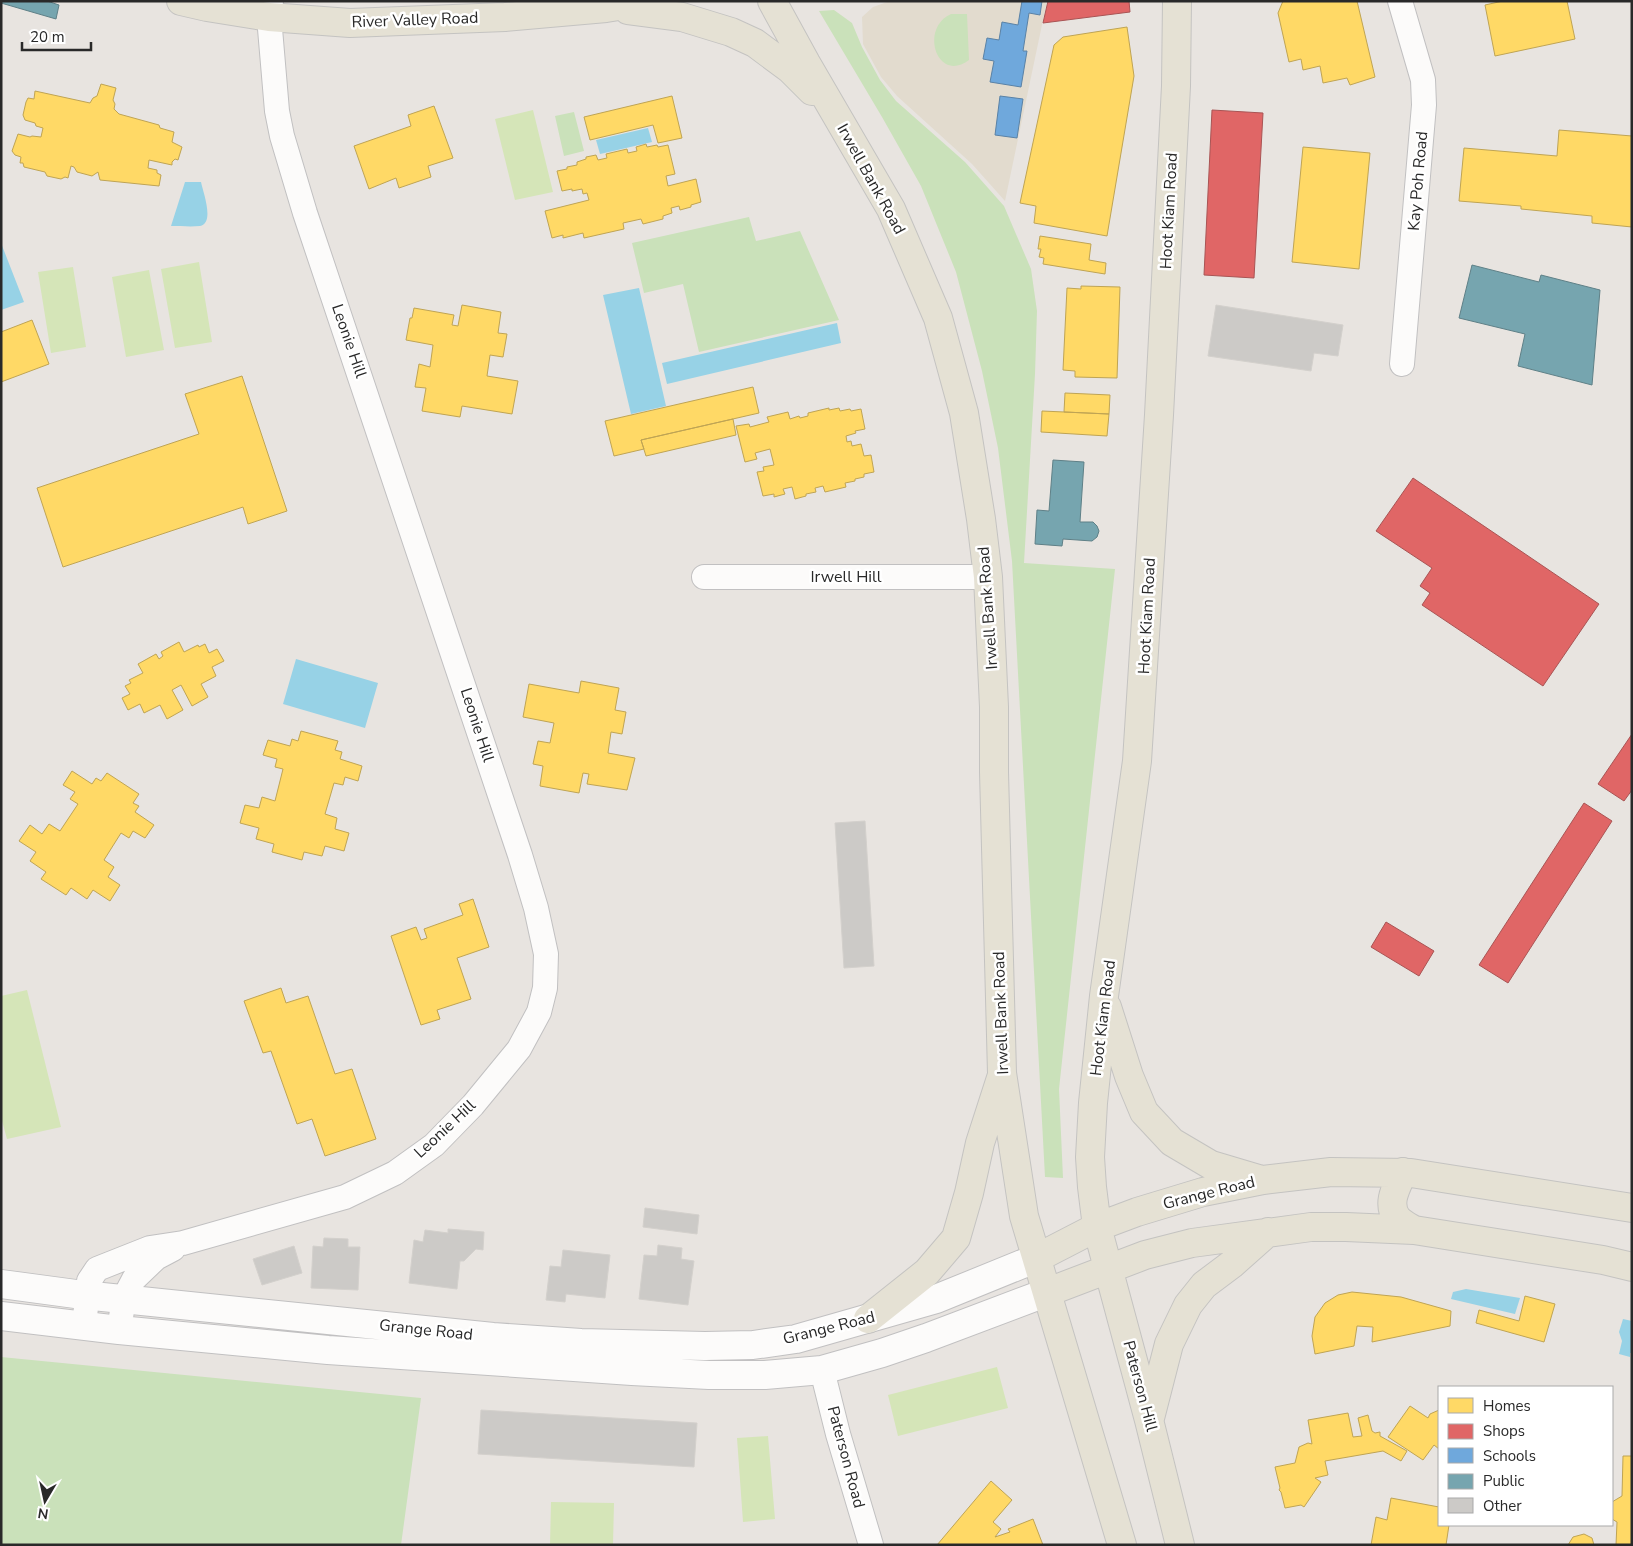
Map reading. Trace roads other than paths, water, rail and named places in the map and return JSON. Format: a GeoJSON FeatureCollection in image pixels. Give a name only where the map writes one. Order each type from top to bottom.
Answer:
{"type":"FeatureCollection","features":[{"type":"Feature","properties":{"kind":"main road","name":"River Valley Road"},"geometry":{"type":"LineString","coordinates":[[181,1],[207,8],[270,9],[350,23],[505,17],[606,8],[650,1]]}},
{"type":"Feature","properties":{"kind":"main road","name":"Irwell Bank Road"},"geometry":{"type":"LineString","coordinates":[[772,1],[892,209],[938,318],[964,413],[988,577],[994,707],[1002,1073],[1024,1216],[1038,1258]]}},
{"type":"Feature","properties":{"kind":"main road","name":"Hoot Kiam Road"},"geometry":{"type":"LineString","coordinates":[[1097,1227],[1090,1157],[1093,1103],[1104,996],[1137,761],[1141,712],[1160,415],[1176,86],[1177,1]]}},
{"type":"Feature","properties":{"kind":"main road"},"geometry":{"type":"LineString","coordinates":[[606,8],[682,17],[732,32],[755,43],[790,69],[835,113]]}},
{"type":"Feature","properties":{"kind":"main road"},"geometry":{"type":"LineString","coordinates":[[1104,996],[1129,1076],[1144,1112],[1172,1142],[1211,1165],[1263,1180]]}},
{"type":"Feature","properties":{"kind":"main road"},"geometry":{"type":"LineString","coordinates":[[868,1319],[928,1272],[956,1238],[969,1193],[980,1143],[1002,1073]]}},
{"type":"Feature","properties":{"kind":"main road","name":"Grange Road"},"geometry":{"type":"LineString","coordinates":[[1,1284],[87,1295],[492,1337],[581,1343],[705,1346],[754,1345],[796,1339],[936,1299],[1038,1258],[1097,1227],[1136,1212],[1203,1192],[1263,1180],[1331,1172],[1403,1172],[1632,1208]]}},
{"type":"Feature","properties":{"kind":"main road"},"geometry":{"type":"LineString","coordinates":[[1403,1172],[1393,1195],[1392,1206],[1397,1218],[1414,1230]]}},
{"type":"Feature","properties":{"kind":"main road","name":"Grange Road"},"geometry":{"type":"LineString","coordinates":[[1,1316],[118,1330],[328,1350],[632,1371],[709,1375],[765,1375],[822,1370],[926,1338],[1145,1255],[1192,1243],[1268,1232],[1311,1227],[1346,1226],[1414,1230],[1603,1260],[1632,1267]]}},
{"type":"Feature","properties":{"kind":"main road","name":"Paterson Hill"},"geometry":{"type":"LineString","coordinates":[[1097,1227],[1149,1420],[1180,1545]]}},
{"type":"Feature","properties":{"kind":"main road"},"geometry":{"type":"LineString","coordinates":[[1149,1420],[1169,1344],[1188,1305],[1204,1284],[1232,1264],[1268,1232]]}},
{"type":"Feature","properties":{"kind":"main road"},"geometry":{"type":"LineString","coordinates":[[1038,1258],[1122,1545]]}},
{"type":"Feature","properties":{"kind":"street","name":"Kay Poh Road"},"geometry":{"type":"LineString","coordinates":[[1400,1],[1423,80],[1424,105],[1402,364]]}},
{"type":"Feature","properties":{"kind":"street","name":"Leonie Hill"},"geometry":{"type":"LineString","coordinates":[[84,1325],[89,1282],[97,1269],[150,1248],[183,1243],[344,1197],[394,1173],[434,1145],[473,1106],[519,1049],[539,1012],[545,988],[546,954],[536,908],[520,856],[293,172],[277,111],[270,9]]}},
{"type":"Feature","properties":{"kind":"street","name":"Irwell Hill"},"geometry":{"type":"LineString","coordinates":[[704,577],[988,577]]}},
{"type":"Feature","properties":{"kind":"street","name":"Leonie Hill"},"geometry":{"type":"LineString","coordinates":[[118,1330],[124,1298],[134,1280],[156,1258],[183,1243]]}},
{"type":"Feature","properties":{"kind":"street","name":"Paterson Road"},"geometry":{"type":"LineString","coordinates":[[822,1370],[870,1545]]}},
{"type":"Feature","properties":{"kind":"water"},"geometry":{"type":"Polygon","coordinates":[[[648,128],[652,142],[600,154],[596,140],[648,128]]]}},
{"type":"Feature","properties":{"kind":"water"},"geometry":{"type":"Polygon","coordinates":[[[185,182],[201,182],[206,200],[207,219],[200,226],[171,226],[185,182]]]}},
{"type":"Feature","properties":{"kind":"water"},"geometry":{"type":"Polygon","coordinates":[[[1,243],[24,302],[1,310],[1,243]]]}},
{"type":"Feature","properties":{"kind":"water"},"geometry":{"type":"Polygon","coordinates":[[[639,288],[666,406],[631,414],[603,295],[639,288]]]}},
{"type":"Feature","properties":{"kind":"water"},"geometry":{"type":"Polygon","coordinates":[[[837,323],[841,343],[667,384],[662,363],[837,323]]]}},
{"type":"Feature","properties":{"kind":"water"},"geometry":{"type":"Polygon","coordinates":[[[296,659],[378,683],[365,728],[283,704],[296,659]]]}},
{"type":"Feature","properties":{"kind":"water"},"geometry":{"type":"Polygon","coordinates":[[[1466,1289],[1520,1298],[1515,1314],[1451,1299],[1453,1292],[1466,1289]]]}},
{"type":"Feature","properties":{"kind":"water"},"geometry":{"type":"Polygon","coordinates":[[[1623,1319],[1632,1321],[1632,1353],[1630,1353],[1630,1357],[1619,1354],[1622,1341],[1619,1332],[1623,1319]]]}}]}
